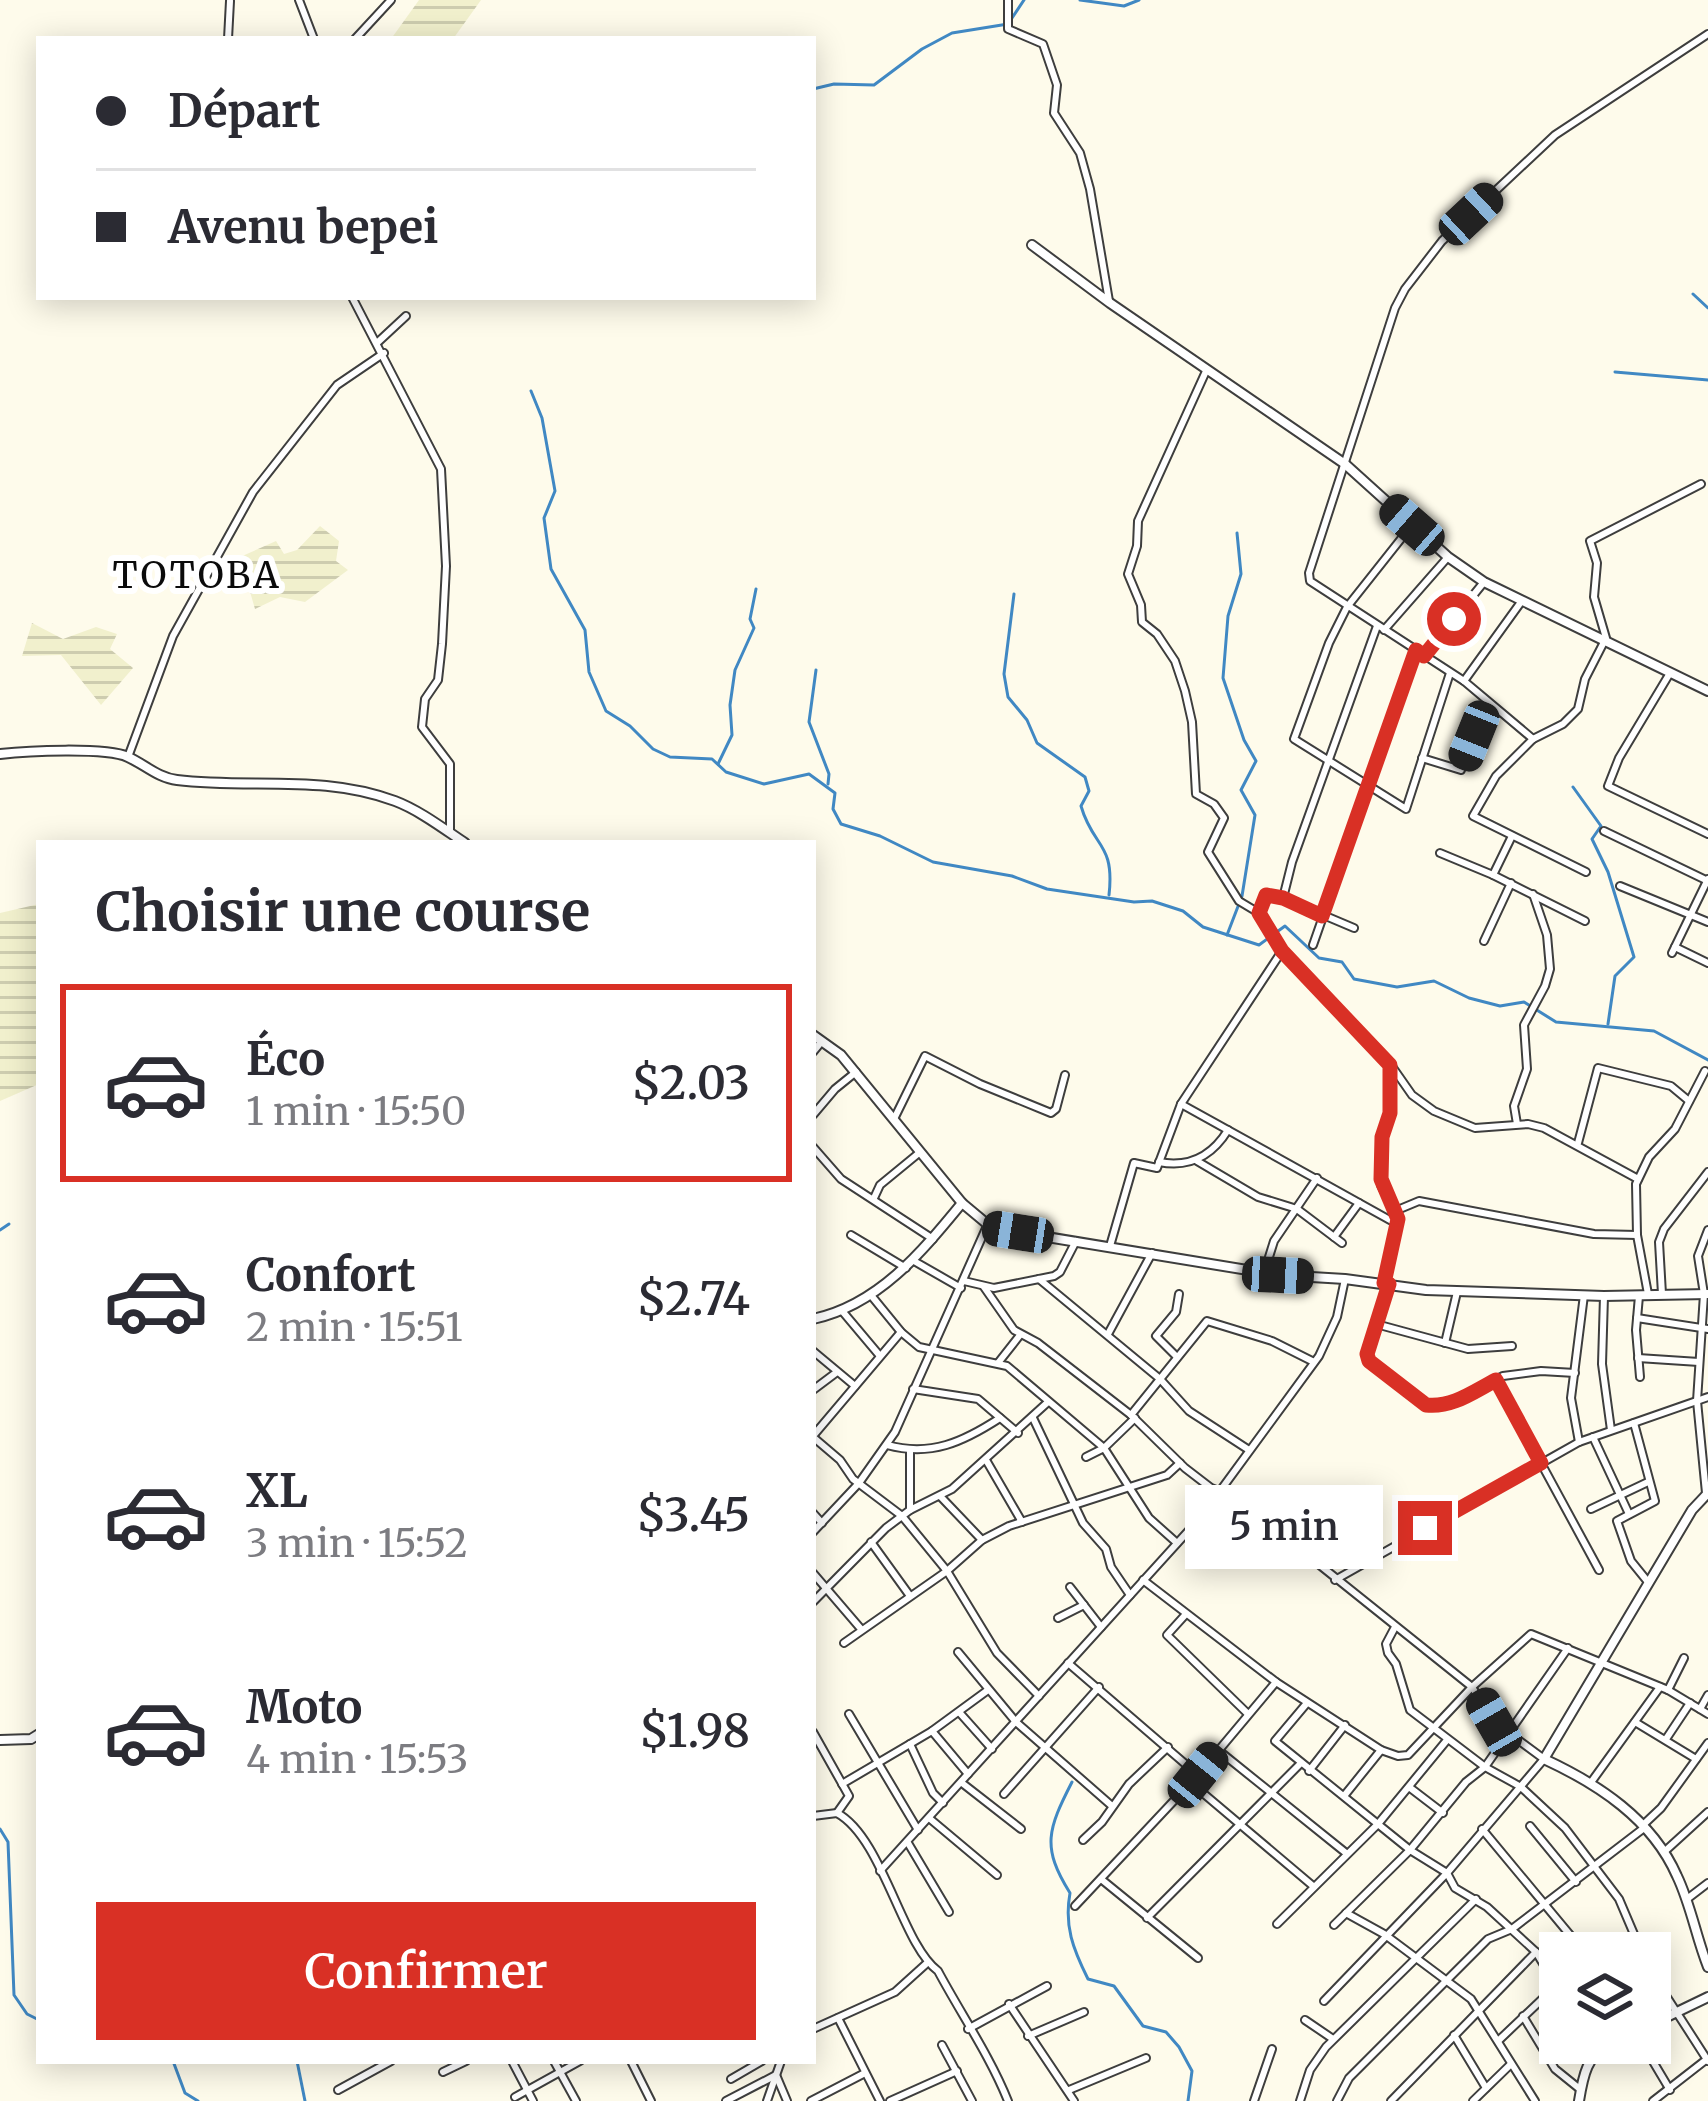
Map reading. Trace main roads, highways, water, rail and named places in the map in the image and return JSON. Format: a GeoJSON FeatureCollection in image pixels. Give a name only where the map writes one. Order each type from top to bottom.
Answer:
{"type":"FeatureCollection","features":[{"type":"Feature","properties":{"kind":"waterway"},"geometry":{"type":"LineString","coordinates":[[816,88],[874,85],[952,33],[1008,24],[1024,0]]}},
{"type":"Feature","properties":{"kind":"waterway"},"geometry":{"type":"LineString","coordinates":[[1080,0],[1124,6],[1139,0]]}},
{"type":"Feature","properties":{"kind":"waterway"},"geometry":{"type":"LineString","coordinates":[[1693,294],[1708,308]]}},
{"type":"Feature","properties":{"kind":"waterway"},"geometry":{"type":"LineString","coordinates":[[1615,372],[1708,380]]}},
{"type":"Feature","properties":{"kind":"waterway"},"geometry":{"type":"LineString","coordinates":[[531,391],[542,418],[555,491],[544,518],[551,569],[585,630],[589,672],[606,711],[653,749],[670,757],[712,759],[726,772],[764,784],[809,774],[835,793],[833,809],[841,824],[880,836],[933,862],[1012,876],[1047,889],[1152,901],[1183,911],[1203,927],[1259,945],[1285,926],[1319,958],[1342,962],[1354,979],[1397,987],[1434,981],[1500,1006],[1524,1002],[1556,1022],[1654,1031],[1708,1060]]}},
{"type":"Feature","properties":{"kind":"waterway"},"geometry":{"type":"LineString","coordinates":[[1227,935],[1242,896],[1255,815],[1241,790],[1256,761],[1223,678],[1228,616],[1241,574],[1237,533]]}},
{"type":"Feature","properties":{"kind":"waterway"},"geometry":{"type":"LineString","coordinates":[[718,764],[732,735],[735,670],[754,628],[750,619],[756,589]]}},
{"type":"Feature","properties":{"kind":"waterway"},"geometry":{"type":"LineString","coordinates":[[1014,594],[1004,674],[1008,697],[1027,720],[1037,743],[1085,777],[1089,791],[1081,806],[1106,855],[1109,895]]}},
{"type":"Feature","properties":{"kind":"waterway"},"geometry":{"type":"LineString","coordinates":[[816,670],[809,722],[829,774],[828,784]]}},
{"type":"Feature","properties":{"kind":"waterway"},"geometry":{"type":"LineString","coordinates":[[1573,787],[1601,826],[1592,839],[1608,872],[1634,957],[1615,976],[1608,1024]]}},
{"type":"Feature","properties":{"kind":"waterway"},"geometry":{"type":"LineString","coordinates":[[0,1230],[9,1224]]}},
{"type":"Feature","properties":{"kind":"waterway"},"geometry":{"type":"LineString","coordinates":[[1072,1782],[1051,1838],[1055,1863],[1070,1893],[1068,1916],[1074,1947],[1088,1979],[1114,1986],[1143,2026],[1166,2032],[1179,2047],[1192,2071],[1188,2101]]}},
{"type":"Feature","properties":{"kind":"waterway"},"geometry":{"type":"LineString","coordinates":[[0,1829],[8,1842],[14,1995],[36,2018]]}},
{"type":"Feature","properties":{"kind":"waterway"},"geometry":{"type":"LineString","coordinates":[[174,2064],[185,2093],[198,2101]]}},
{"type":"Feature","properties":{"kind":"waterway"},"geometry":{"type":"LineString","coordinates":[[298,2064],[305,2101]]}},
{"type":"Feature","properties":{"kind":"district","name":"TOTOBA"},"geometry":{"type":"Point","coordinates":[197,575]}}]}
